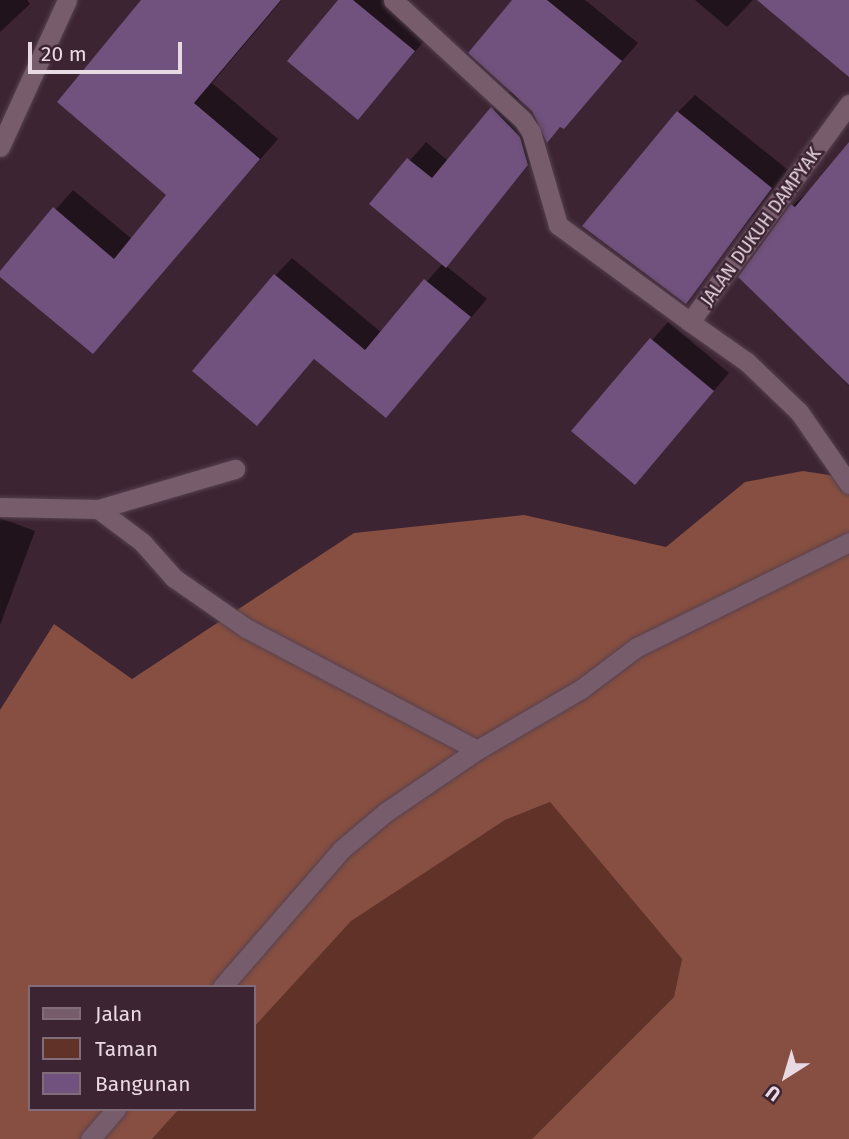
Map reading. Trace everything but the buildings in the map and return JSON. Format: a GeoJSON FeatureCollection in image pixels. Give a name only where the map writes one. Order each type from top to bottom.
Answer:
{"type":"FeatureCollection","features":[{"type":"Feature","properties":{"kind":"street"},"geometry":{"type":"LineString","coordinates":[[0,147],[67,0]]}},
{"type":"Feature","properties":{"kind":"street","name":"JALAN DUKUH DAMPYAK"},"geometry":{"type":"LineString","coordinates":[[393,0],[523,120],[558,225],[690,322],[849,104]]}},
{"type":"Feature","properties":{"kind":"street"},"geometry":{"type":"LineString","coordinates":[[690,322],[747,362],[799,412],[849,484]]}},
{"type":"Feature","properties":{"kind":"street"},"geometry":{"type":"LineString","coordinates":[[0,507],[98,509],[235,469]]}},
{"type":"Feature","properties":{"kind":"street"},"geometry":{"type":"LineString","coordinates":[[98,509],[142,542],[174,578],[246,628],[477,750]]}},
{"type":"Feature","properties":{"kind":"street"},"geometry":{"type":"LineString","coordinates":[[224,985],[342,849],[386,812],[477,750],[582,689],[649,640],[849,542]]}},
{"type":"Feature","properties":{"kind":"street"},"geometry":{"type":"LineString","coordinates":[[90,1139],[114,1111]]}},
{"type":"Feature","properties":{"kind":"green space"},"geometry":{"type":"Polygon","coordinates":[[[550,802],[682,959],[674,997],[532,1139],[152,1139],[177,1111],[256,1111],[256,1025],[350,921],[505,820],[550,802]]]}},
{"type":"Feature","properties":{"kind":"shaded area"},"geometry":{"type":"Polygon","coordinates":[[[803,471],[849,478],[849,1139],[532,1139],[674,997],[682,959],[550,802],[505,820],[351,921],[256,1025],[256,985],[28,985],[28,1111],[177,1111],[152,1139],[0,1139],[0,710],[54,624],[132,679],[354,533],[524,515],[666,547],[745,482],[803,471]]]}}]}
